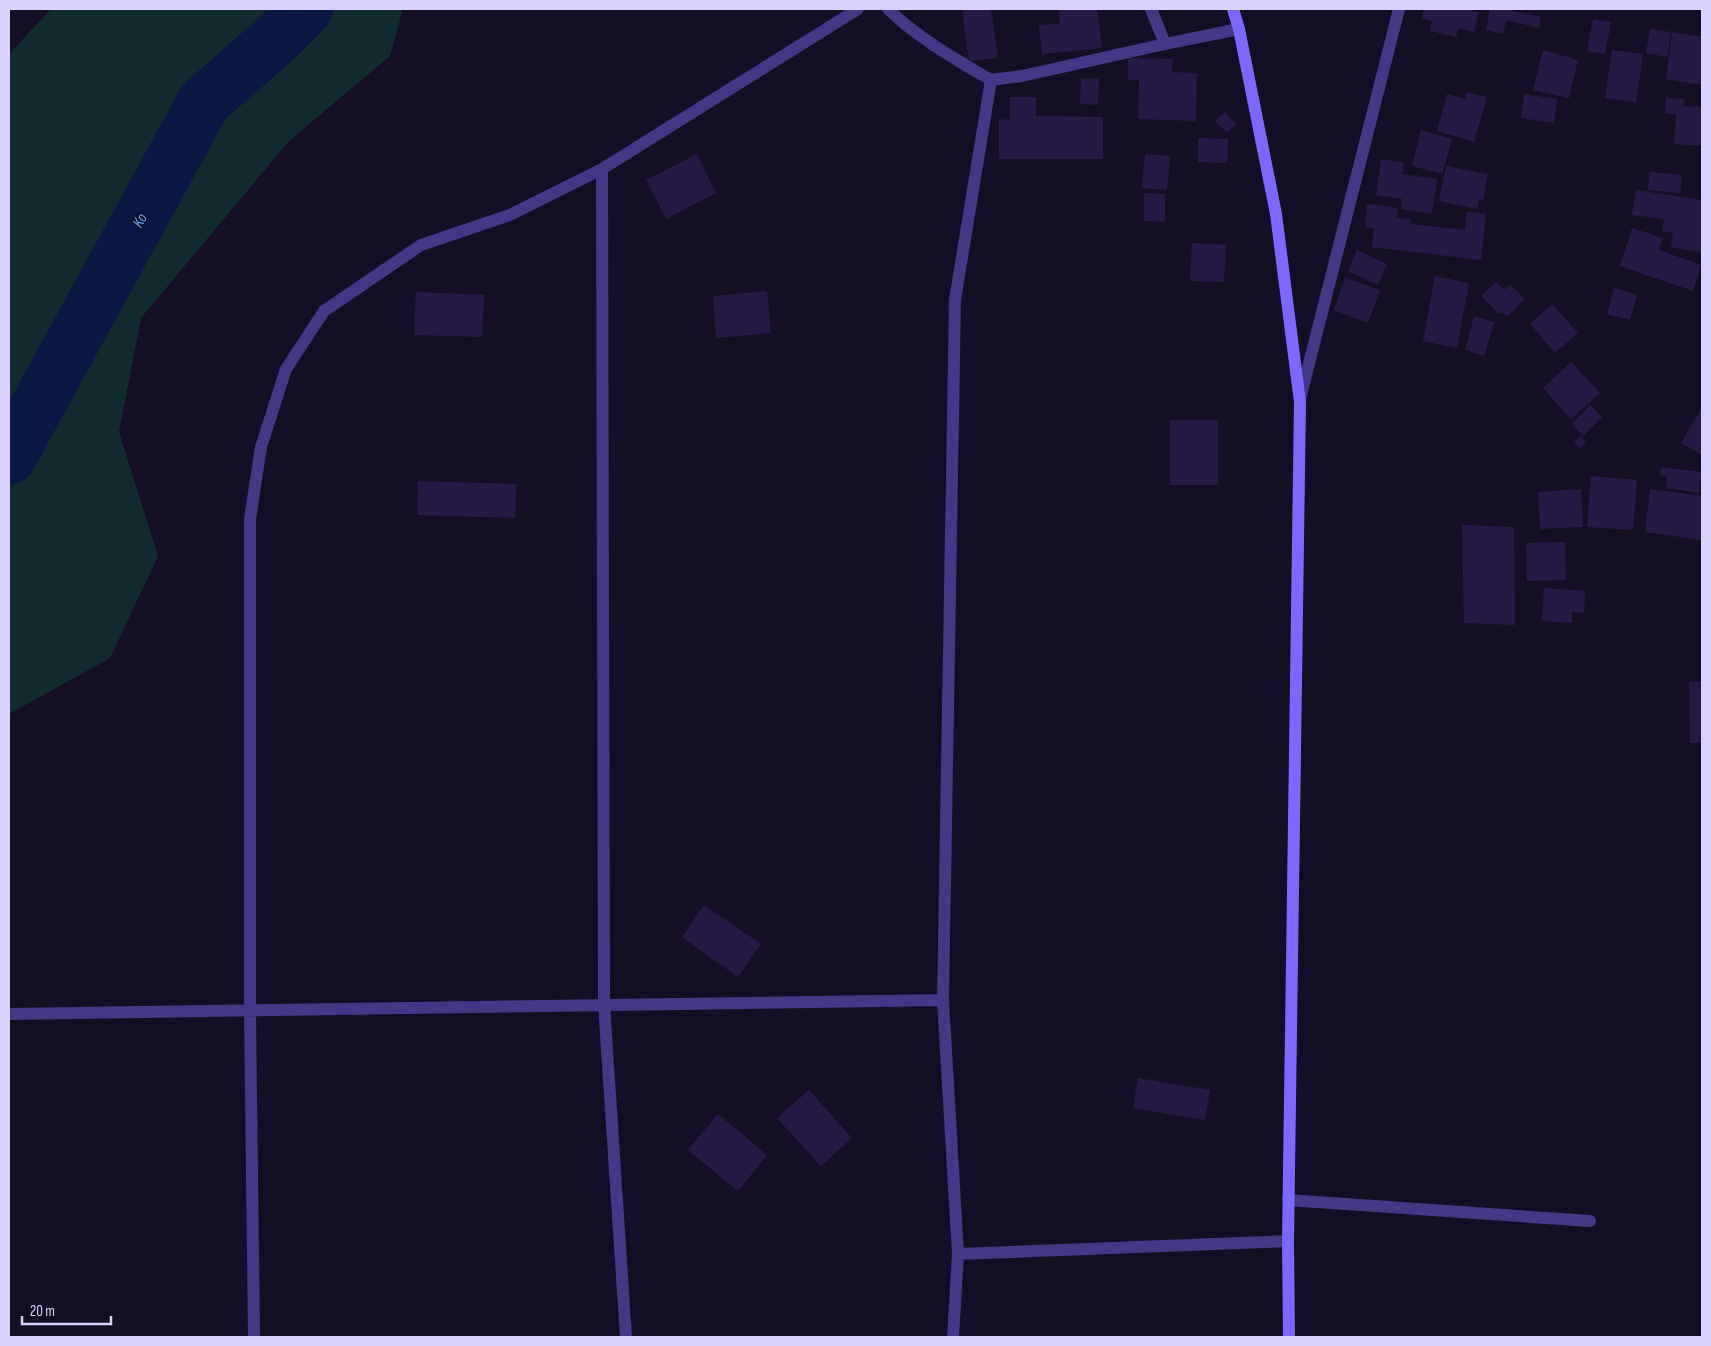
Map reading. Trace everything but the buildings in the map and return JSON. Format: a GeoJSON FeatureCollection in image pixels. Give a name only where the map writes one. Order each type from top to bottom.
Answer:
{"type":"FeatureCollection","features":[{"type":"Feature","properties":{"kind":"main road"},"geometry":{"type":"LineString","coordinates":[[1233,9],[1239,29],[1276,214],[1300,402],[1288,1200],[1289,1337]]}},
{"type":"Feature","properties":{"kind":"street"},"geometry":{"type":"LineString","coordinates":[[254,1337],[250,1011],[250,519],[261,447],[286,369],[324,311],[421,245],[510,215],[602,169],[858,9]]}},
{"type":"Feature","properties":{"kind":"street"},"geometry":{"type":"LineString","coordinates":[[888,9],[906,26],[991,80],[1022,76],[1239,29]]}},
{"type":"Feature","properties":{"kind":"street"},"geometry":{"type":"LineString","coordinates":[[1151,9],[1164,44]]}},
{"type":"Feature","properties":{"kind":"street"},"geometry":{"type":"LineString","coordinates":[[1300,402],[1399,9]]}},
{"type":"Feature","properties":{"kind":"street"},"geometry":{"type":"LineString","coordinates":[[954,1337],[958,1254],[943,1000],[955,300],[991,80]]}},
{"type":"Feature","properties":{"kind":"street"},"geometry":{"type":"LineString","coordinates":[[602,169],[604,1004],[626,1337]]}},
{"type":"Feature","properties":{"kind":"street"},"geometry":{"type":"LineString","coordinates":[[9,1014],[943,1000]]}},
{"type":"Feature","properties":{"kind":"street"},"geometry":{"type":"LineString","coordinates":[[1288,1200],[1590,1220]]}},
{"type":"Feature","properties":{"kind":"street"},"geometry":{"type":"LineString","coordinates":[[958,1254],[1288,1240]]}},
{"type":"Feature","properties":{"kind":"green space"},"geometry":{"type":"Polygon","coordinates":[[[51,9],[403,9],[390,56],[289,141],[141,318],[119,432],[158,556],[110,658],[9,714],[9,54],[51,9]]]}},
{"type":"Feature","properties":{"kind":"waterway","name":"Ko"},"geometry":{"type":"LineString","coordinates":[[9,458],[204,102],[277,38],[306,9]]}}]}
